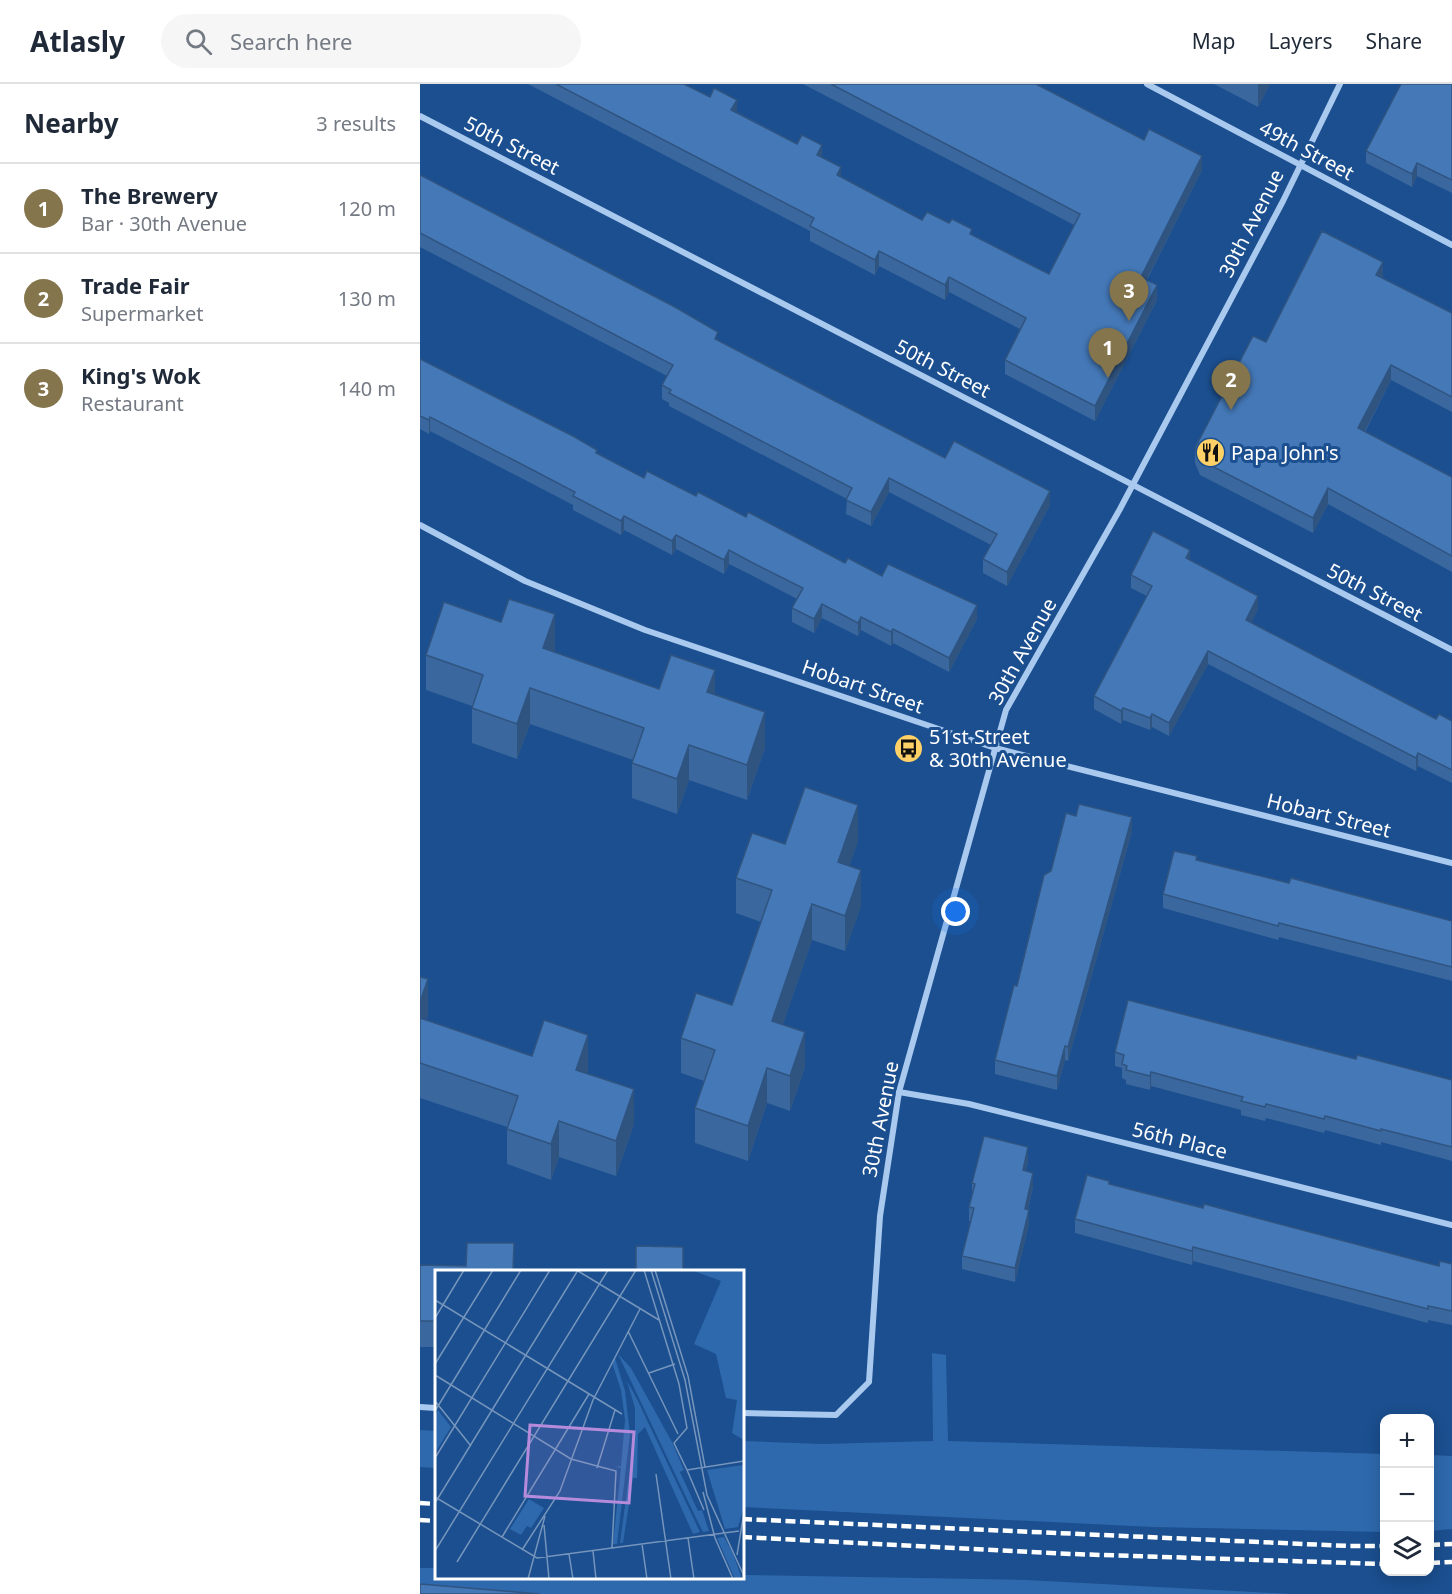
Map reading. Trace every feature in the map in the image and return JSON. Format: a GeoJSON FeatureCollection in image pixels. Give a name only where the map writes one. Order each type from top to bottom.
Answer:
{"type":"FeatureCollection","features":[{"type":"Feature","properties":{"kind":"street","name":"49th Street"},"geometry":{"type":"LineString","coordinates":[[1147,84],[1452,244]]}},
{"type":"Feature","properties":{"kind":"street","name":"30th Avenue"},"geometry":{"type":"LineString","coordinates":[[744,1413],[836,1415],[869,1382],[880,1216],[899,1092],[1006,710],[1132,485],[1340,84]]}},
{"type":"Feature","properties":{"kind":"street","name":"50th Street"},"geometry":{"type":"LineString","coordinates":[[420,116],[1452,650]]}},
{"type":"Feature","properties":{"kind":"street","name":"Hobart Street"},"geometry":{"type":"LineString","coordinates":[[420,525],[525,581],[645,630],[995,748],[1452,863]]}},
{"type":"Feature","properties":{"kind":"street","name":"56th Place"},"geometry":{"type":"LineString","coordinates":[[899,1092],[969,1104],[1452,1225]]}},
{"type":"Feature","properties":{"kind":"shaded area"},"geometry":{"type":"Polygon","coordinates":[[[932,1353],[946,1355],[948,1441],[1380,1454],[1380,1532],[1153,1527],[744,1507],[744,1441],[823,1444],[933,1441],[932,1353]]]}},
{"type":"Feature","properties":{"kind":"shaded area"},"geometry":{"type":"Polygon","coordinates":[[[420,1430],[435,1431],[435,1468],[420,1467],[420,1430]]]}},
{"type":"Feature","properties":{"kind":"shaded area"},"geometry":{"type":"Polygon","coordinates":[[[1434,1455],[1452,1456],[1452,1529],[1434,1531],[1434,1455]]]}},
{"type":"Feature","properties":{"kind":"shaded area"},"geometry":{"type":"Polygon","coordinates":[[[420,1568],[435,1568],[435,1579],[744,1579],[744,1575],[1026,1580],[1293,1594],[420,1594],[420,1568]]]}},
{"type":"Feature","properties":{"kind":"building"},"geometry":{"type":"Polygon","coordinates":[[[556,84],[684,84],[710,97],[714,88],[737,100],[731,110],[797,144],[802,135],[822,145],[817,155],[841,167],[837,175],[922,220],[927,212],[949,223],[952,219],[972,229],[970,234],[1049,274],[1080,214],[831,84],[1036,84],[1144,140],[1149,129],[1202,156],[1141,277],[1157,285],[1095,406],[1005,360],[1026,318],[949,277],[945,285],[879,251],[875,260],[810,226],[814,218],[556,84]]]}},
{"type":"Feature","properties":{"kind":"building"},"geometry":{"type":"Polygon","coordinates":[[[1401,84],[1452,84],[1452,180],[1417,163],[1412,174],[1366,151],[1401,84]]]}},
{"type":"Feature","properties":{"kind":"building"},"geometry":{"type":"Polygon","coordinates":[[[420,175],[675,307],[718,332],[715,339],[945,458],[954,441],[1050,491],[1007,572],[983,559],[997,534],[889,478],[871,512],[846,500],[852,488],[669,393],[671,390],[662,385],[673,365],[420,233],[420,175]]]}},
{"type":"Feature","properties":{"kind":"building"},"geometry":{"type":"Polygon","coordinates":[[[1322,231],[1383,262],[1376,275],[1452,313],[1452,397],[1391,365],[1358,428],[1452,477],[1452,556],[1328,488],[1313,518],[1200,460],[1195,448],[1253,336],[1266,342],[1322,231]]]}},
{"type":"Feature","properties":{"kind":"building"},"geometry":{"type":"Polygon","coordinates":[[[420,359],[573,436],[597,450],[596,453],[644,478],[647,471],[696,496],[698,492],[746,517],[748,512],[845,563],[848,558],[882,576],[888,564],[977,605],[949,658],[893,629],[891,632],[861,617],[858,623],[822,604],[814,619],[792,608],[803,588],[729,550],[724,560],[676,535],[672,541],[624,516],[621,521],[573,496],[575,492],[430,417],[429,420],[420,416],[420,359]]]}},
{"type":"Feature","properties":{"kind":"building"},"geometry":{"type":"Polygon","coordinates":[[[1153,531],[1190,550],[1186,558],[1258,596],[1246,620],[1436,719],[1439,714],[1452,721],[1452,770],[1418,753],[1416,758],[1208,651],[1169,723],[1152,714],[1150,718],[1123,708],[1121,711],[1094,696],[1152,586],[1131,575],[1153,531]]]}},
{"type":"Feature","properties":{"kind":"building"},"geometry":{"type":"Polygon","coordinates":[[[509,599],[555,614],[543,648],[659,689],[671,655],[715,670],[707,692],[765,712],[747,765],[689,745],[677,779],[632,763],[644,728],[530,688],[517,724],[472,708],[483,675],[426,655],[444,602],[501,622],[509,599]]]}},
{"type":"Feature","properties":{"kind":"building"},"geometry":{"type":"Polygon","coordinates":[[[805,787],[858,805],[838,862],[861,870],[845,916],[812,904],[772,1021],[805,1032],[790,1076],[767,1068],[748,1126],[695,1108],[715,1050],[681,1038],[696,993],[732,1005],[772,890],[736,878],[752,833],[785,844],[805,787]]]}},
{"type":"Feature","properties":{"kind":"building"},"geometry":{"type":"Polygon","coordinates":[[[1079,804],[1132,817],[1068,1047],[1065,1046],[1057,1076],[995,1060],[1014,985],[1017,986],[1044,875],[1051,871],[1066,813],[1076,816],[1079,804]]]}},
{"type":"Feature","properties":{"kind":"building"},"geometry":{"type":"Polygon","coordinates":[[[1174,851],[1197,856],[1196,860],[1289,883],[1291,878],[1452,921],[1452,967],[1279,923],[1278,926],[1163,894],[1174,851]]]}},
{"type":"Feature","properties":{"kind":"building"},"geometry":{"type":"Polygon","coordinates":[[[420,977],[428,979],[420,1002],[420,977]]]}},
{"type":"Feature","properties":{"kind":"building"},"geometry":{"type":"Polygon","coordinates":[[[1128,1000],[1356,1059],[1357,1055],[1452,1080],[1452,1147],[1325,1116],[1324,1119],[1266,1104],[1265,1107],[1241,1101],[1243,1097],[1151,1072],[1150,1076],[1126,1070],[1127,1066],[1122,1064],[1124,1055],[1115,1052],[1128,1000]]]}},
{"type":"Feature","properties":{"kind":"building"},"geometry":{"type":"Polygon","coordinates":[[[420,1018],[532,1056],[544,1020],[588,1035],[576,1070],[634,1089],[616,1141],[559,1121],[551,1144],[507,1129],[518,1096],[420,1063],[420,1018]]]}},
{"type":"Feature","properties":{"kind":"building"},"geometry":{"type":"Polygon","coordinates":[[[984,1136],[1028,1147],[1023,1170],[1033,1173],[1025,1209],[1029,1210],[1015,1268],[962,1256],[974,1208],[969,1207],[975,1184],[972,1183],[984,1136]]]}},
{"type":"Feature","properties":{"kind":"building"},"geometry":{"type":"Polygon","coordinates":[[[1087,1175],[1109,1181],[1109,1184],[1203,1208],[1204,1204],[1439,1266],[1440,1261],[1452,1264],[1452,1311],[1428,1306],[1428,1309],[1193,1247],[1192,1251],[1075,1219],[1087,1175]]]}},
{"type":"Feature","properties":{"kind":"building"},"geometry":{"type":"Polygon","coordinates":[[[467,1243],[514,1243],[513,1270],[435,1270],[435,1321],[420,1321],[420,1265],[466,1266],[467,1243]]]}},
{"type":"Feature","properties":{"kind":"building"},"geometry":{"type":"Polygon","coordinates":[[[636,1246],[683,1247],[683,1270],[636,1270],[636,1246]]]}},
{"type":"Feature","properties":{"kind":"building"},"geometry":{"type":"Polygon","coordinates":[[[420,1584],[540,1594],[420,1594],[420,1584]]]}},
{"type":"Feature","properties":{"kind":"railway"},"geometry":{"type":"LineString","coordinates":[[420,1503],[435,1504]]}},
{"type":"Feature","properties":{"kind":"railway"},"geometry":{"type":"LineString","coordinates":[[744,1519],[1380,1546]]}},
{"type":"Feature","properties":{"kind":"railway"},"geometry":{"type":"LineString","coordinates":[[420,1520],[435,1521]]}},
{"type":"Feature","properties":{"kind":"railway"},"geometry":{"type":"LineString","coordinates":[[744,1537],[1072,1554],[1380,1564]]}},
{"type":"Feature","properties":{"kind":"railway"},"geometry":{"type":"LineString","coordinates":[[1434,1545],[1452,1544]]}},
{"type":"Feature","properties":{"kind":"railway"},"geometry":{"type":"LineString","coordinates":[[1434,1563],[1452,1562]]}},
{"type":"Feature","properties":{"kind":"place","name":"King's Wok"},"geometry":{"type":"Point","coordinates":[1129,321]}},
{"type":"Feature","properties":{"kind":"place","name":"The Brewery"},"geometry":{"type":"Point","coordinates":[1108,378]}},
{"type":"Feature","properties":{"kind":"place","name":"Trade Fair"},"geometry":{"type":"Point","coordinates":[1231,410]}},
{"type":"Feature","properties":{"kind":"place","name":"Papa John's"},"geometry":{"type":"Point","coordinates":[1210,452]}},
{"type":"Feature","properties":{"kind":"place","name":"51st Street & 30th Avenue"},"geometry":{"type":"Point","coordinates":[908,748]}}]}
